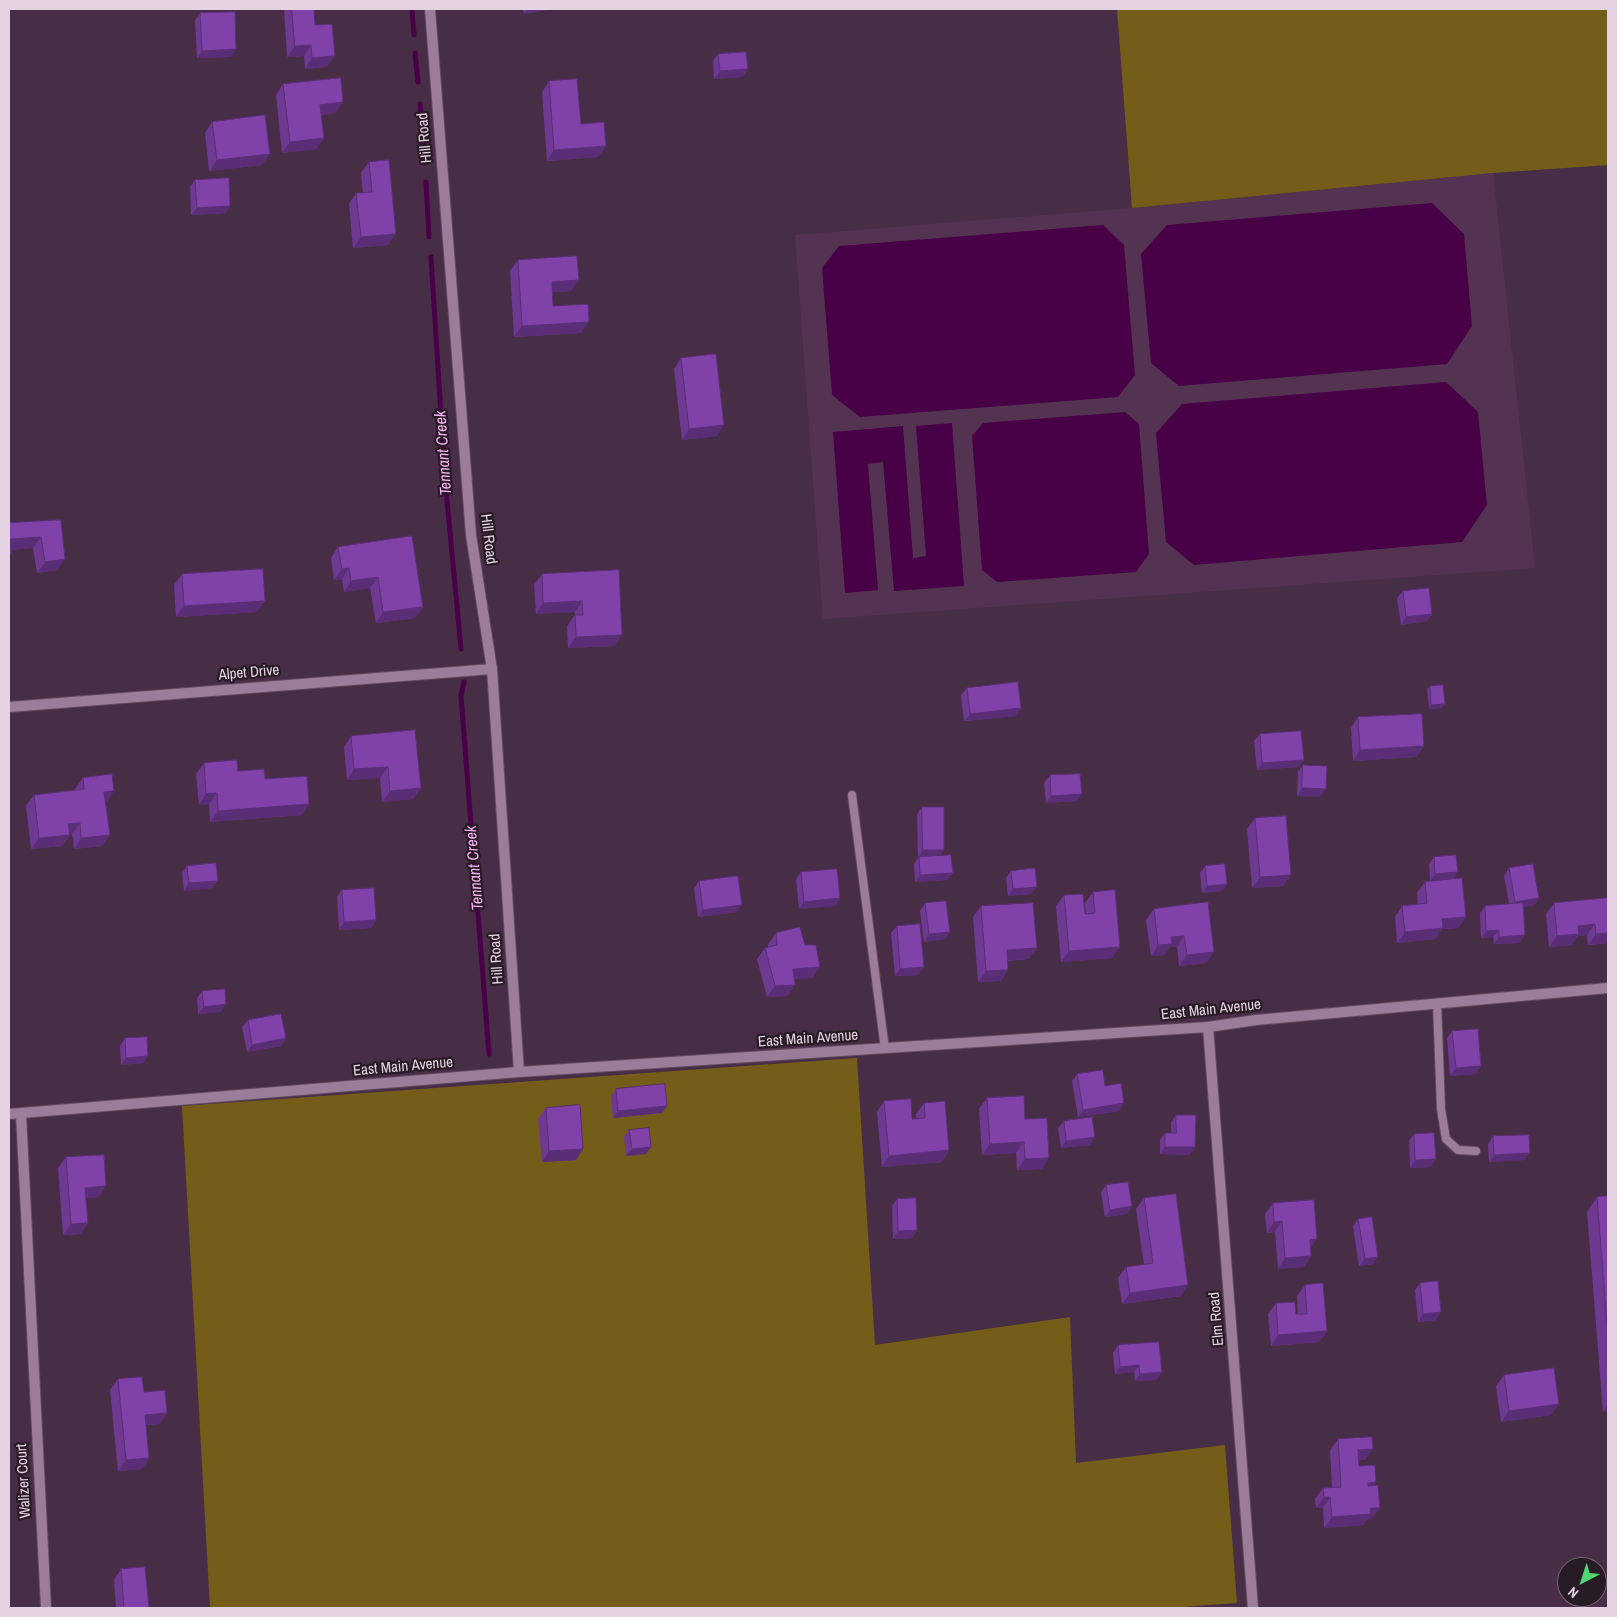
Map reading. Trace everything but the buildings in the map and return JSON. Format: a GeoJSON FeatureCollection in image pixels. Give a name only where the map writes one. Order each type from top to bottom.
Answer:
{"type":"FeatureCollection","features":[{"type":"Feature","properties":{"kind":"street","name":"Hill Road"},"geometry":{"type":"LineString","coordinates":[[430,9],[471,535],[492,669],[519,1072]]}},
{"type":"Feature","properties":{"kind":"street","name":"Alpet Drive"},"geometry":{"type":"LineString","coordinates":[[9,707],[492,669]]}},
{"type":"Feature","properties":{"kind":"street","name":"East Main Avenue"},"geometry":{"type":"LineString","coordinates":[[9,1114],[519,1072],[1208,1027],[1256,1020],[1608,988]]}},
{"type":"Feature","properties":{"kind":"street","name":"Elm Road"},"geometry":{"type":"LineString","coordinates":[[1208,1027],[1253,1608]]}},
{"type":"Feature","properties":{"kind":"street","name":"Walizer Court"},"geometry":{"type":"LineString","coordinates":[[21,1114],[46,1608]]}},
{"type":"Feature","properties":{"kind":"lane"},"geometry":{"type":"LineString","coordinates":[[852,795],[885,1049]]}},
{"type":"Feature","properties":{"kind":"lane"},"geometry":{"type":"LineString","coordinates":[[1437,1003],[1441,1109],[1446,1139],[1458,1150],[1476,1151]]}},
{"type":"Feature","properties":{"kind":"shaded area"},"geometry":{"type":"Polygon","coordinates":[[[1117,9],[1608,9],[1608,165],[1493,173],[1132,208],[1117,9]]]}},
{"type":"Feature","properties":{"kind":"shaded area"},"geometry":{"type":"Polygon","coordinates":[[[1493,173],[1535,568],[823,619],[795,235],[1132,208],[1493,173]]]}},
{"type":"Feature","properties":{"kind":"shaded area"},"geometry":{"type":"Polygon","coordinates":[[[1432,203],[1464,234],[1472,326],[1447,364],[1179,386],[1151,363],[1141,254],[1167,225],[1432,203]]]}},
{"type":"Feature","properties":{"kind":"shaded area"},"geometry":{"type":"Polygon","coordinates":[[[1103,225],[1124,245],[1135,375],[1118,397],[860,417],[832,395],[822,268],[839,246],[1103,225]]]}},
{"type":"Feature","properties":{"kind":"shaded area"},"geometry":{"type":"Polygon","coordinates":[[[1446,382],[1478,412],[1487,505],[1462,542],[1194,565],[1166,542],[1156,433],[1182,404],[1446,382]]]}},
{"type":"Feature","properties":{"kind":"shaded area"},"geometry":{"type":"Polygon","coordinates":[[[1125,412],[1139,424],[1149,554],[1136,572],[997,582],[982,570],[972,436],[983,423],[1125,412]]]}},
{"type":"Feature","properties":{"kind":"shaded area"},"geometry":{"type":"Polygon","coordinates":[[[952,423],[964,586],[894,591],[883,462],[868,464],[878,590],[845,593],[833,432],[903,426],[913,558],[926,556],[916,426],[952,423]]]}},
{"type":"Feature","properties":{"kind":"shaded area"},"geometry":{"type":"Polygon","coordinates":[[[857,1058],[875,1345],[1070,1317],[1076,1463],[1225,1445],[1237,1603],[1168,1608],[210,1608],[182,1106],[857,1058]]]}},
{"type":"Feature","properties":{"kind":"waterway","name":"Tennant Creek"},"geometry":{"type":"LineString","coordinates":[[412,9],[414,35]]}},
{"type":"Feature","properties":{"kind":"waterway","name":"Tennant Creek"},"geometry":{"type":"LineString","coordinates":[[415,53],[418,82]]}},
{"type":"Feature","properties":{"kind":"waterway","name":"Tennant Creek"},"geometry":{"type":"LineString","coordinates":[[420,104],[424,163]]}},
{"type":"Feature","properties":{"kind":"waterway","name":"Tennant Creek"},"geometry":{"type":"LineString","coordinates":[[426,182],[429,237]]}},
{"type":"Feature","properties":{"kind":"waterway","name":"Tennant Creek"},"geometry":{"type":"LineString","coordinates":[[431,257],[445,479],[461,649]]}},
{"type":"Feature","properties":{"kind":"waterway","name":"Tennant Creek"},"geometry":{"type":"LineString","coordinates":[[464,682],[461,696],[489,1054]]}}]}
